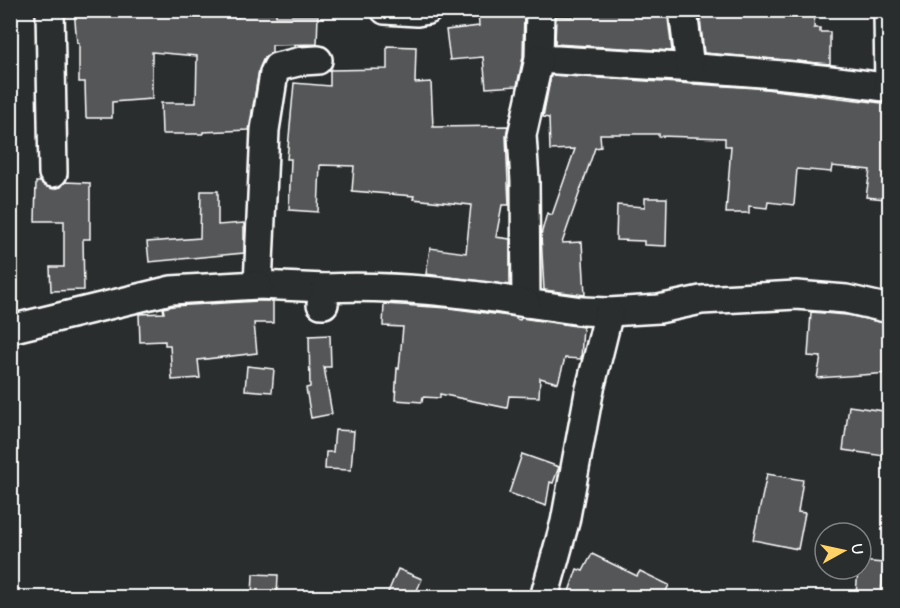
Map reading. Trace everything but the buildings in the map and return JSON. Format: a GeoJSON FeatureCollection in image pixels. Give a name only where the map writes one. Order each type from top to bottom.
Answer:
{"type":"FeatureCollection","features":[{"type":"Feature","properties":{"kind":"street"},"geometry":{"type":"LineString","coordinates":[[50,10],[53,173]]}},
{"type":"Feature","properties":{"kind":"street"},"geometry":{"type":"LineString","coordinates":[[385,10],[417,12],[428,10]]}},
{"type":"Feature","properties":{"kind":"street"},"geometry":{"type":"LineString","coordinates":[[526,303],[525,181],[522,135],[539,59],[540,10]]}},
{"type":"Feature","properties":{"kind":"street"},"geometry":{"type":"LineString","coordinates":[[683,10],[690,68]]}},
{"type":"Feature","properties":{"kind":"street"},"geometry":{"type":"LineString","coordinates":[[539,59],[836,79],[889,88],[888,10]]}},
{"type":"Feature","properties":{"kind":"street"},"geometry":{"type":"LineString","coordinates":[[258,285],[265,130],[274,73],[277,67],[318,60]]}},
{"type":"Feature","properties":{"kind":"street"},"geometry":{"type":"LineString","coordinates":[[10,329],[171,290],[258,285],[325,288],[361,286],[471,295],[582,311],[659,309],[701,300],[796,295],[846,299],[890,309]]}},
{"type":"Feature","properties":{"kind":"street"},"geometry":{"type":"LineString","coordinates":[[298,304],[324,303],[325,288]]}},
{"type":"Feature","properties":{"kind":"street"},"geometry":{"type":"LineString","coordinates":[[544,597],[565,522],[589,393],[609,312]]}}]}
